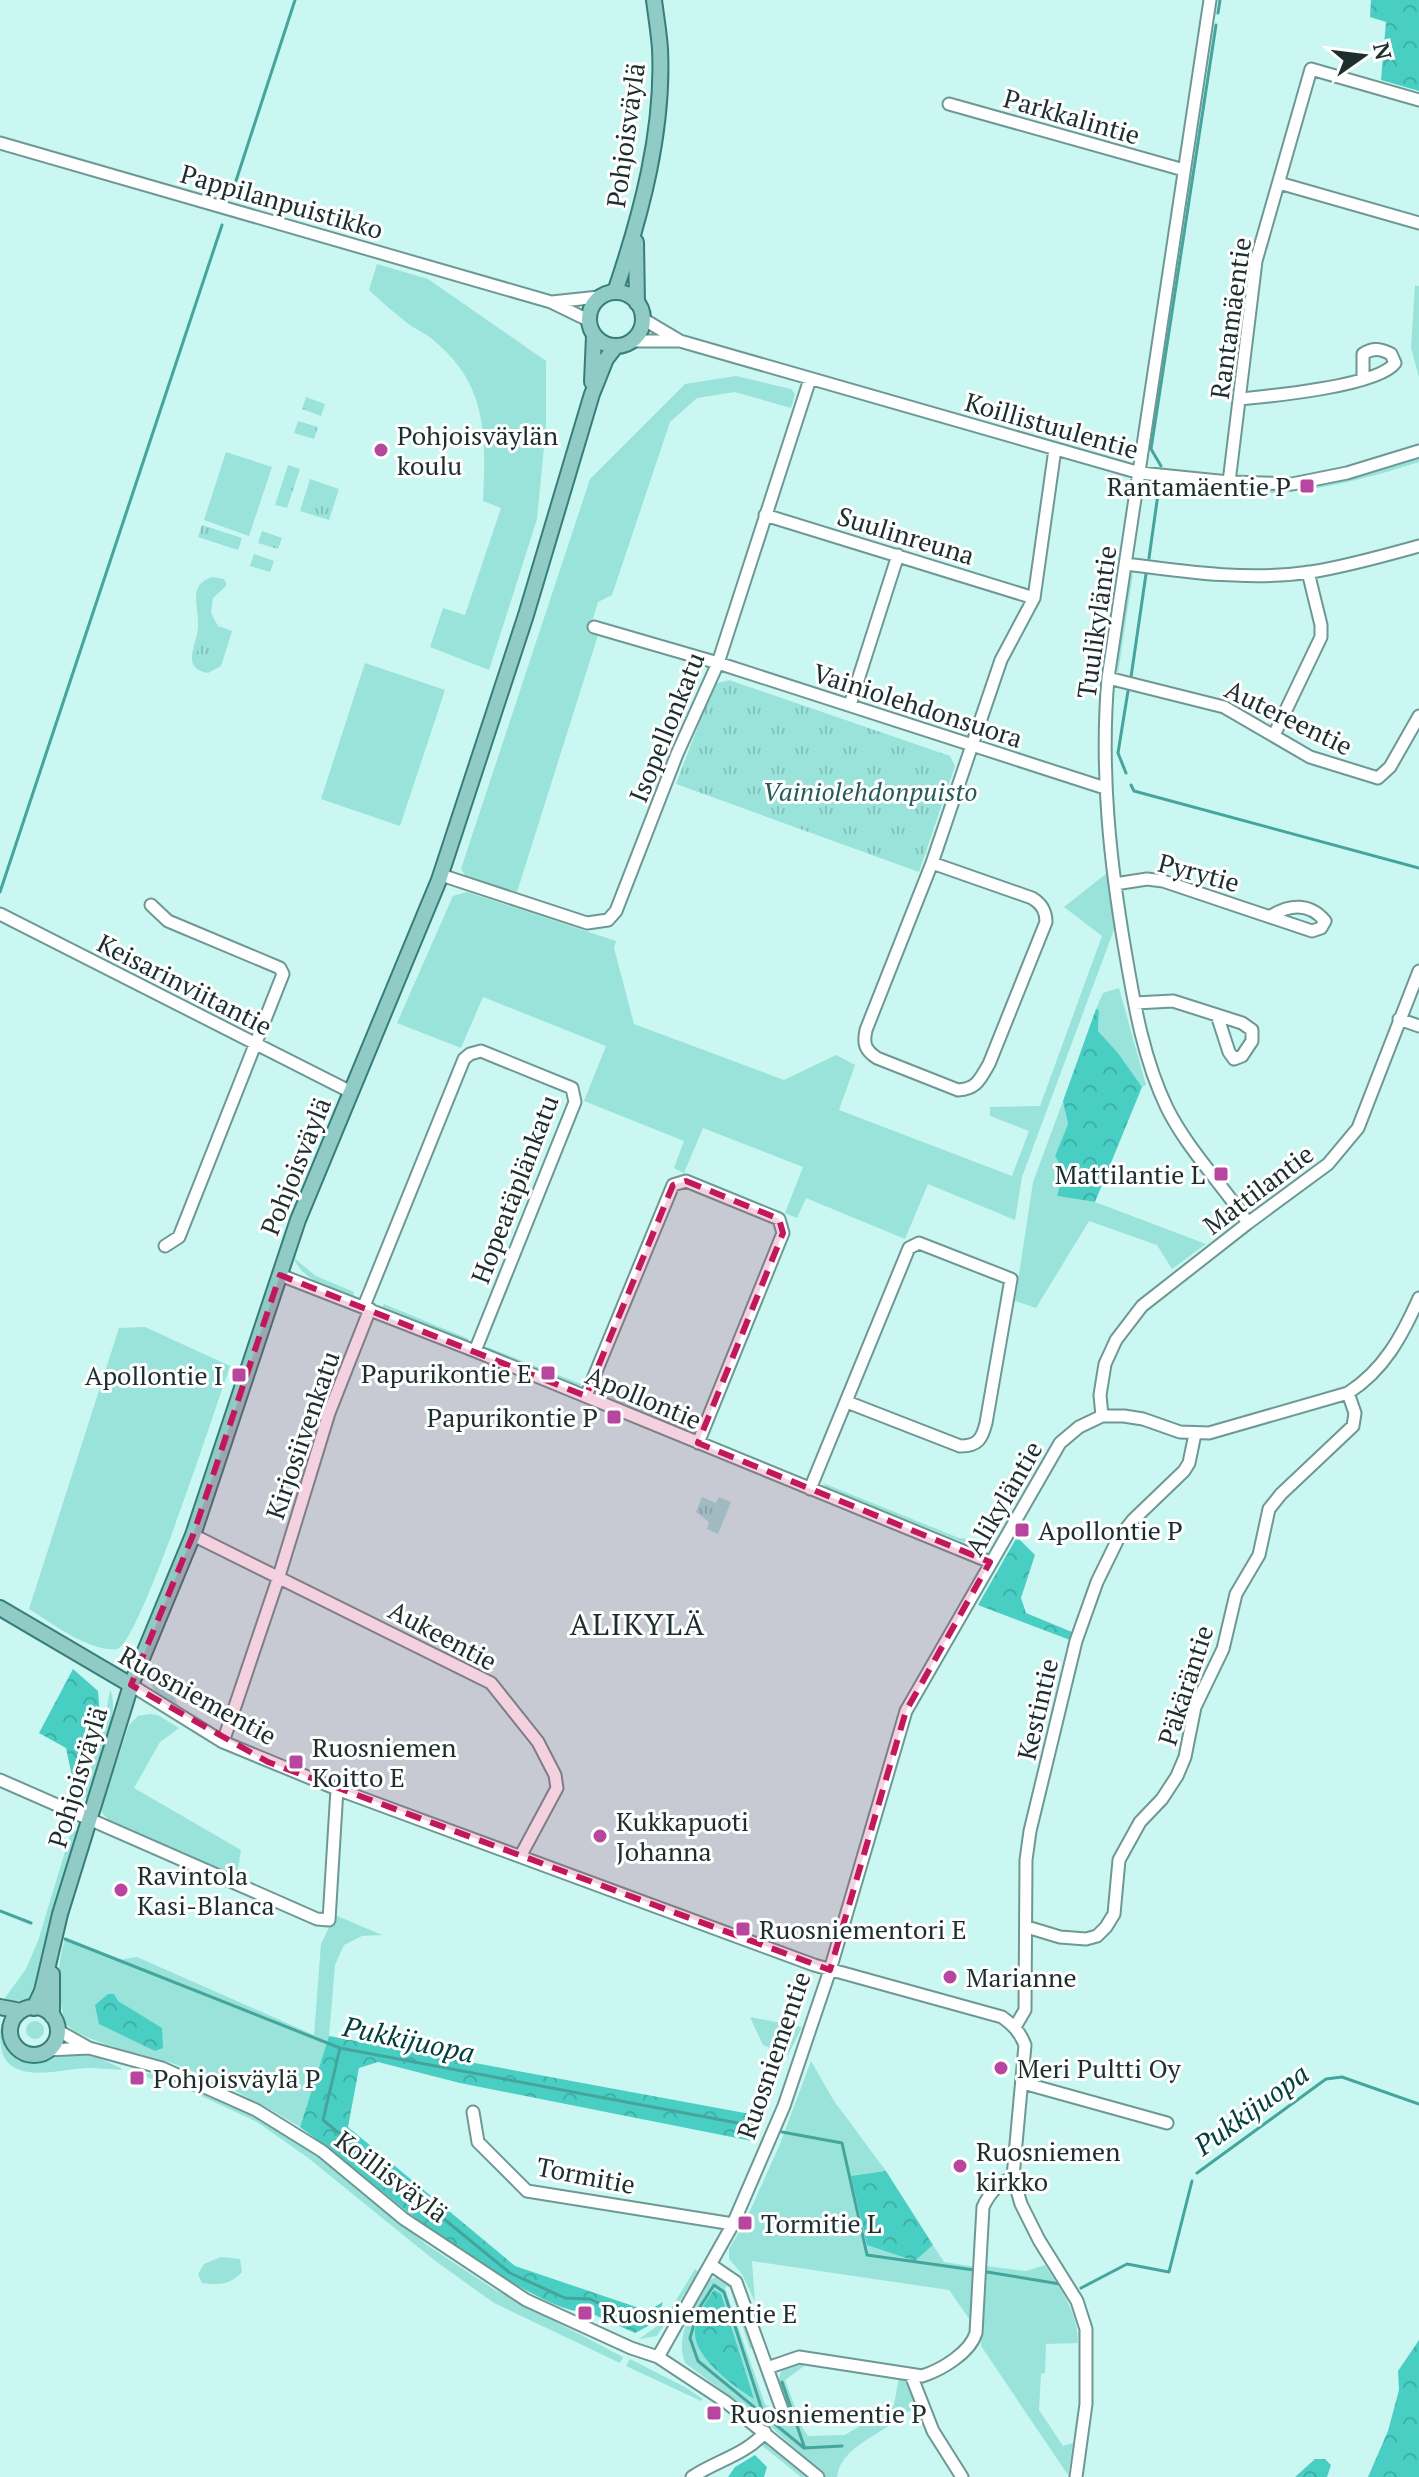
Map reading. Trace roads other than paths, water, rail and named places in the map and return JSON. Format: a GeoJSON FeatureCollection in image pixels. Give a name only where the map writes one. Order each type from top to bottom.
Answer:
{"type":"FeatureCollection","features":[{"type":"Feature","properties":{"kind":"main road","name":"Pohjoisväylä"},"geometry":{"type":"LineString","coordinates":[[615,292],[636,230],[659,100],[660,49],[654,0]]}},
{"type":"Feature","properties":{"kind":"main road","name":"Pohjoisväylä"},"geometry":{"type":"LineString","coordinates":[[636,230],[637,303]]}},
{"type":"Feature","properties":{"kind":"main road"},"geometry":{"type":"LineString","coordinates":[[615,292],[631,297],[643,319],[638,335],[632,341],[616,346],[608,345],[594,336],[588,320],[599,297],[615,292]]}},
{"type":"Feature","properties":{"kind":"main road","name":"Pohjoisväylä"},"geometry":{"type":"LineString","coordinates":[[592,394],[594,336]]}},
{"type":"Feature","properties":{"kind":"main road","name":"Pohjoisväylä"},"geometry":{"type":"LineString","coordinates":[[28,2010],[42,1991],[60,1914],[131,1685],[193,1535],[298,1220],[441,875],[518,640],[592,394],[606,359],[616,346]]}},
{"type":"Feature","properties":{"kind":"main road","name":"Ruosniementie"},"geometry":{"type":"LineString","coordinates":[[0,1608],[131,1685]]}},
{"type":"Feature","properties":{"kind":"main road","name":"Pohjoisväylä"},"geometry":{"type":"LineString","coordinates":[[51,1958],[55,2023]]}},
{"type":"Feature","properties":{"kind":"main road"},"geometry":{"type":"LineString","coordinates":[[0,2007],[47,2012],[55,2023],[54,2044],[36,2055],[23,2053],[13,2044],[5,2027],[28,2010]]}},
{"type":"Feature","properties":{"kind":"street","name":"Tuulikyläntie"},"geometry":{"type":"LineString","coordinates":[[1209,0],[1108,678],[1103,730],[1105,788],[1115,884],[1141,1036],[1153,1076],[1169,1112],[1248,1223]]}},
{"type":"Feature","properties":{"kind":"street","name":"Rantamäentie"},"geometry":{"type":"LineString","coordinates":[[1229,482],[1256,261],[1311,69],[1419,100]]}},
{"type":"Feature","properties":{"kind":"street","name":"Parkkalintie"},"geometry":{"type":"LineString","coordinates":[[949,104],[1184,170]]}},
{"type":"Feature","properties":{"kind":"street","name":"Pappilanpuistikko"},"geometry":{"type":"LineString","coordinates":[[0,143],[551,302],[588,320]]}},
{"type":"Feature","properties":{"kind":"street"},"geometry":{"type":"LineString","coordinates":[[1279,183],[1419,223]]}},
{"type":"Feature","properties":{"kind":"street","name":"Pappilanpuistikko"},"geometry":{"type":"LineString","coordinates":[[551,302],[599,297]]}},
{"type":"Feature","properties":{"kind":"street","name":"Koillistuulentie"},"geometry":{"type":"LineString","coordinates":[[643,319],[680,341],[1140,473],[1229,482],[1292,484],[1347,473],[1419,451]]}},
{"type":"Feature","properties":{"kind":"street","name":"Koillistuulentie"},"geometry":{"type":"LineString","coordinates":[[632,341],[680,341]]}},
{"type":"Feature","properties":{"kind":"street"},"geometry":{"type":"LineString","coordinates":[[1240,399],[1295,393],[1363,378]]}},
{"type":"Feature","properties":{"kind":"street","name":"Isopellonkatu"},"geometry":{"type":"LineString","coordinates":[[441,875],[587,923],[608,920],[616,911],[677,754],[718,663],[810,379]]}},
{"type":"Feature","properties":{"kind":"street"},"geometry":{"type":"LineString","coordinates":[[932,863],[1032,898],[1039,902],[1046,915],[1046,922],[989,1064],[977,1085],[967,1089],[958,1090],[877,1058],[869,1053],[864,1042],[932,863],[1001,660],[1034,598],[1055,449]]}},
{"type":"Feature","properties":{"kind":"street","name":"Suulinreuna"},"geometry":{"type":"LineString","coordinates":[[765,515],[1034,598]]}},
{"type":"Feature","properties":{"kind":"street"},"geometry":{"type":"LineString","coordinates":[[1126,564],[1230,576],[1308,572],[1372,560],[1419,546]]}},
{"type":"Feature","properties":{"kind":"street"},"geometry":{"type":"LineString","coordinates":[[850,705],[898,555]]}},
{"type":"Feature","properties":{"kind":"street"},"geometry":{"type":"LineString","coordinates":[[1274,735],[1321,637],[1308,572]]}},
{"type":"Feature","properties":{"kind":"street","name":"Vainiolehdonsuora"},"geometry":{"type":"LineString","coordinates":[[594,627],[718,663],[1105,788]]}},
{"type":"Feature","properties":{"kind":"street","name":"Autereentie"},"geometry":{"type":"LineString","coordinates":[[1108,678],[1224,707],[1323,763],[1378,778],[1390,767],[1419,716]]}},
{"type":"Feature","properties":{"kind":"street","name":"Pyrytie"},"geometry":{"type":"LineString","coordinates":[[1115,884],[1147,879],[1163,881],[1271,916]]}},
{"type":"Feature","properties":{"kind":"street"},"geometry":{"type":"LineString","coordinates":[[151,905],[168,921],[280,968],[283,974],[179,1237],[165,1246]]}},
{"type":"Feature","properties":{"kind":"street","name":"Keisarinviitantie"},"geometry":{"type":"LineString","coordinates":[[0,914],[351,1092]]}},
{"type":"Feature","properties":{"kind":"street","name":"Mattilantie"},"geometry":{"type":"LineString","coordinates":[[1102,1416],[1105,1364],[1116,1340],[1142,1306],[1328,1164],[1358,1128],[1419,971]]}},
{"type":"Feature","properties":{"kind":"street"},"geometry":{"type":"LineString","coordinates":[[1135,1003],[1173,1001],[1217,1015]]}},
{"type":"Feature","properties":{"kind":"street"},"geometry":{"type":"LineString","coordinates":[[1399,1019],[1419,1026]]}},
{"type":"Feature","properties":{"kind":"street","name":"Hopeatäplänkatu"},"geometry":{"type":"LineString","coordinates":[[367,1307],[464,1059],[481,1051],[572,1088],[575,1102],[475,1351]]}},
{"type":"Feature","properties":{"kind":"street"},"geometry":{"type":"LineString","coordinates":[[586,1396],[673,1185],[686,1181],[779,1219],[783,1233],[698,1443]]}},
{"type":"Feature","properties":{"kind":"street"},"geometry":{"type":"LineString","coordinates":[[810,1489],[909,1248],[919,1243],[1011,1279],[986,1423],[980,1441],[972,1446],[960,1446],[847,1402]]}},
{"type":"Feature","properties":{"kind":"street","name":"Apollontie"},"geometry":{"type":"LineString","coordinates":[[280,1275],[367,1307],[990,1562]]}},
{"type":"Feature","properties":{"kind":"street"},"geometry":{"type":"LineString","coordinates":[[1102,1416],[1143,1419],[1180,1432],[1209,1433],[1348,1393],[1380,1367],[1397,1344],[1419,1298]]}},
{"type":"Feature","properties":{"kind":"street","name":"Kirjosiivenkatu"},"geometry":{"type":"LineString","coordinates":[[223,1742],[329,1413],[367,1307]]}},
{"type":"Feature","properties":{"kind":"street","name":"Päkäräntie"},"geometry":{"type":"LineString","coordinates":[[1027,1927],[1060,1937],[1086,1939],[1097,1936],[1114,1914],[1119,1860],[1140,1822],[1162,1799],[1177,1776],[1185,1757],[1195,1707],[1223,1649],[1236,1594],[1259,1555],[1269,1509],[1353,1426],[1355,1413],[1348,1393]]}},
{"type":"Feature","properties":{"kind":"street","name":"Alikyläntie"},"geometry":{"type":"LineString","coordinates":[[830,1970],[906,1711],[1060,1443],[1079,1427],[1102,1416]]}},
{"type":"Feature","properties":{"kind":"street","name":"Kestintie"},"geometry":{"type":"LineString","coordinates":[[1015,2027],[1025,2010],[1026,1860],[1030,1831],[1076,1641],[1097,1582],[1118,1539],[1133,1520],[1184,1471],[1189,1463],[1195,1434]]}},
{"type":"Feature","properties":{"kind":"street","name":"Aukeentie"},"geometry":{"type":"LineString","coordinates":[[193,1535],[491,1683],[538,1742],[555,1775],[557,1788],[521,1855]]}},
{"type":"Feature","properties":{"kind":"street","name":"Ruosniementie"},"geometry":{"type":"LineString","coordinates":[[131,1685],[223,1742],[337,1789],[830,1970],[784,2106],[733,2224],[658,2357]]}},
{"type":"Feature","properties":{"kind":"street"},"geometry":{"type":"LineString","coordinates":[[0,1780],[317,1919],[329,1920],[337,1789]]}},
{"type":"Feature","properties":{"kind":"street"},"geometry":{"type":"LineString","coordinates":[[830,1970],[1002,2017],[1015,2027],[1025,2045],[1013,2177],[1021,2204],[1039,2240],[1077,2301],[1086,2329],[1086,2404],[1076,2477]]}},
{"type":"Feature","properties":{"kind":"street","name":"Koillisväylä"},"geometry":{"type":"LineString","coordinates":[[55,2023],[89,2048]]}},
{"type":"Feature","properties":{"kind":"street","name":"Koillisväylä"},"geometry":{"type":"LineString","coordinates":[[48,2050],[89,2048],[162,2068],[256,2110],[322,2151],[404,2219],[526,2300],[631,2348],[658,2357]]}},
{"type":"Feature","properties":{"kind":"street"},"geometry":{"type":"LineString","coordinates":[[1023,2083],[1167,2123]]}},
{"type":"Feature","properties":{"kind":"street","name":"Tormitie"},"geometry":{"type":"LineString","coordinates":[[473,2112],[478,2142],[527,2191],[733,2224]]}},
{"type":"Feature","properties":{"kind":"street"},"geometry":{"type":"LineString","coordinates":[[767,2368],[799,2357],[922,2376],[968,2349],[973,2342],[983,2207],[989,2194],[1003,2181],[1013,2177]]}},
{"type":"Feature","properties":{"kind":"street"},"geometry":{"type":"LineString","coordinates":[[711,2265],[736,2282],[784,2415]]}},
{"type":"Feature","properties":{"kind":"street"},"geometry":{"type":"LineString","coordinates":[[658,2357],[726,2402],[818,2477]]}},
{"type":"Feature","properties":{"kind":"street"},"geometry":{"type":"LineString","coordinates":[[911,2375],[933,2431],[962,2477]]}},
{"type":"Feature","properties":{"kind":"street"},"geometry":{"type":"LineString","coordinates":[[692,2477],[710,2465],[754,2445],[765,2432]]}},
{"type":"Feature","properties":{"kind":"waterway"},"geometry":{"type":"LineString","coordinates":[[232,193],[295,0]]}},
{"type":"Feature","properties":{"kind":"waterway"},"geometry":{"type":"LineString","coordinates":[[1218,13],[1220,0]]}},
{"type":"Feature","properties":{"kind":"waterway"},"geometry":{"type":"LineString","coordinates":[[1161,466],[1151,449],[1216,25]]}},
{"type":"Feature","properties":{"kind":"waterway"},"geometry":{"type":"LineString","coordinates":[[0,892],[222,225]]}},
{"type":"Feature","properties":{"kind":"waterway"},"geometry":{"type":"LineString","coordinates":[[1149,558],[1158,494]]}},
{"type":"Feature","properties":{"kind":"waterway"},"geometry":{"type":"LineString","coordinates":[[1131,677],[1146,574]]}},
{"type":"Feature","properties":{"kind":"waterway"},"geometry":{"type":"LineString","coordinates":[[1126,773],[1118,753],[1128,691]]}},
{"type":"Feature","properties":{"kind":"waterway"},"geometry":{"type":"LineString","coordinates":[[1131,785],[1134,791],[1419,868]]}},
{"type":"Feature","properties":{"kind":"waterway","name":"Pukkijuopa"},"geometry":{"type":"LineString","coordinates":[[0,1911],[31,1923]]}},
{"type":"Feature","properties":{"kind":"waterway","name":"Pukkijuopa"},"geometry":{"type":"LineString","coordinates":[[65,1939],[340,2048],[759,2127]]}},
{"type":"Feature","properties":{"kind":"waterway"},"geometry":{"type":"LineString","coordinates":[[340,2048],[323,2120],[510,2273],[565,2298],[590,2299],[636,2321],[659,2311]]}},
{"type":"Feature","properties":{"kind":"waterway","name":"Pukkijuopa"},"geometry":{"type":"LineString","coordinates":[[1197,2173],[1326,2079],[1342,2077],[1419,2104]]}},
{"type":"Feature","properties":{"kind":"waterway","name":"Pukkijuopa"},"geometry":{"type":"LineString","coordinates":[[782,2132],[842,2143],[867,2255],[974,2270]]}},
{"type":"Feature","properties":{"kind":"waterway","name":"Pukkijuopa"},"geometry":{"type":"LineString","coordinates":[[1081,2288],[1127,2264],[1169,2272],[1192,2181]]}},
{"type":"Feature","properties":{"kind":"waterway","name":"Pukkijuopa"},"geometry":{"type":"LineString","coordinates":[[987,2272],[1060,2284]]}},
{"type":"Feature","properties":{"kind":"waterway"},"geometry":{"type":"LineString","coordinates":[[763,2413],[724,2292],[714,2285],[698,2310],[690,2338],[698,2361],[804,2448],[842,2446]]}},
{"type":"Feature","properties":{"kind":"waterway"},"geometry":{"type":"LineString","coordinates":[[782,2382],[804,2446]]}},
{"type":"Feature","properties":{"kind":"place","name":"Pohjoisväylän koulu"},"geometry":{"type":"Point","coordinates":[381,450]}},
{"type":"Feature","properties":{"kind":"place","name":"Rantamäentie P"},"geometry":{"type":"Point","coordinates":[1307,486]}},
{"type":"Feature","properties":{"kind":"place","name":"Mattilantie L"},"geometry":{"type":"Point","coordinates":[1221,1174]}},
{"type":"Feature","properties":{"kind":"place","name":"Papurikontie E"},"geometry":{"type":"Point","coordinates":[548,1373]}},
{"type":"Feature","properties":{"kind":"place","name":"Apollontie I"},"geometry":{"type":"Point","coordinates":[239,1375]}},
{"type":"Feature","properties":{"kind":"place","name":"Papurikontie P"},"geometry":{"type":"Point","coordinates":[614,1417]}},
{"type":"Feature","properties":{"kind":"place","name":"Apollontie P"},"geometry":{"type":"Point","coordinates":[1022,1530]}},
{"type":"Feature","properties":{"kind":"place","name":"Ruosniemen Koitto E"},"geometry":{"type":"Point","coordinates":[296,1762]}},
{"type":"Feature","properties":{"kind":"place","name":"Kukkapuoti Johanna"},"geometry":{"type":"Point","coordinates":[600,1836]}},
{"type":"Feature","properties":{"kind":"place","name":"Ravintola Kasi-Blanca"},"geometry":{"type":"Point","coordinates":[121,1890]}},
{"type":"Feature","properties":{"kind":"place","name":"Ruosniementori E"},"geometry":{"type":"Point","coordinates":[743,1929]}},
{"type":"Feature","properties":{"kind":"place","name":"Marianne"},"geometry":{"type":"Point","coordinates":[950,1977]}},
{"type":"Feature","properties":{"kind":"place","name":"Meri Pultti Oy"},"geometry":{"type":"Point","coordinates":[1001,2068]}},
{"type":"Feature","properties":{"kind":"place","name":"Pohjoisväylä P"},"geometry":{"type":"Point","coordinates":[137,2078]}},
{"type":"Feature","properties":{"kind":"place","name":"Ruosniemen kirkko"},"geometry":{"type":"Point","coordinates":[960,2166]}},
{"type":"Feature","properties":{"kind":"place","name":"Tormitie L"},"geometry":{"type":"Point","coordinates":[745,2223]}},
{"type":"Feature","properties":{"kind":"place","name":"Ruosniementie E"},"geometry":{"type":"Point","coordinates":[585,2313]}},
{"type":"Feature","properties":{"kind":"place","name":"Ruosniementie P"},"geometry":{"type":"Point","coordinates":[714,2413]}},
{"type":"Feature","properties":{"kind":"district","name":"ALIKYLÄ"},"geometry":{"type":"Point","coordinates":[638,1624]}},
{"type":"Feature","properties":{"kind":"park label","name":"Vainiolehdonpuisto"},"geometry":{"type":"Point","coordinates":[870,791]}}]}
